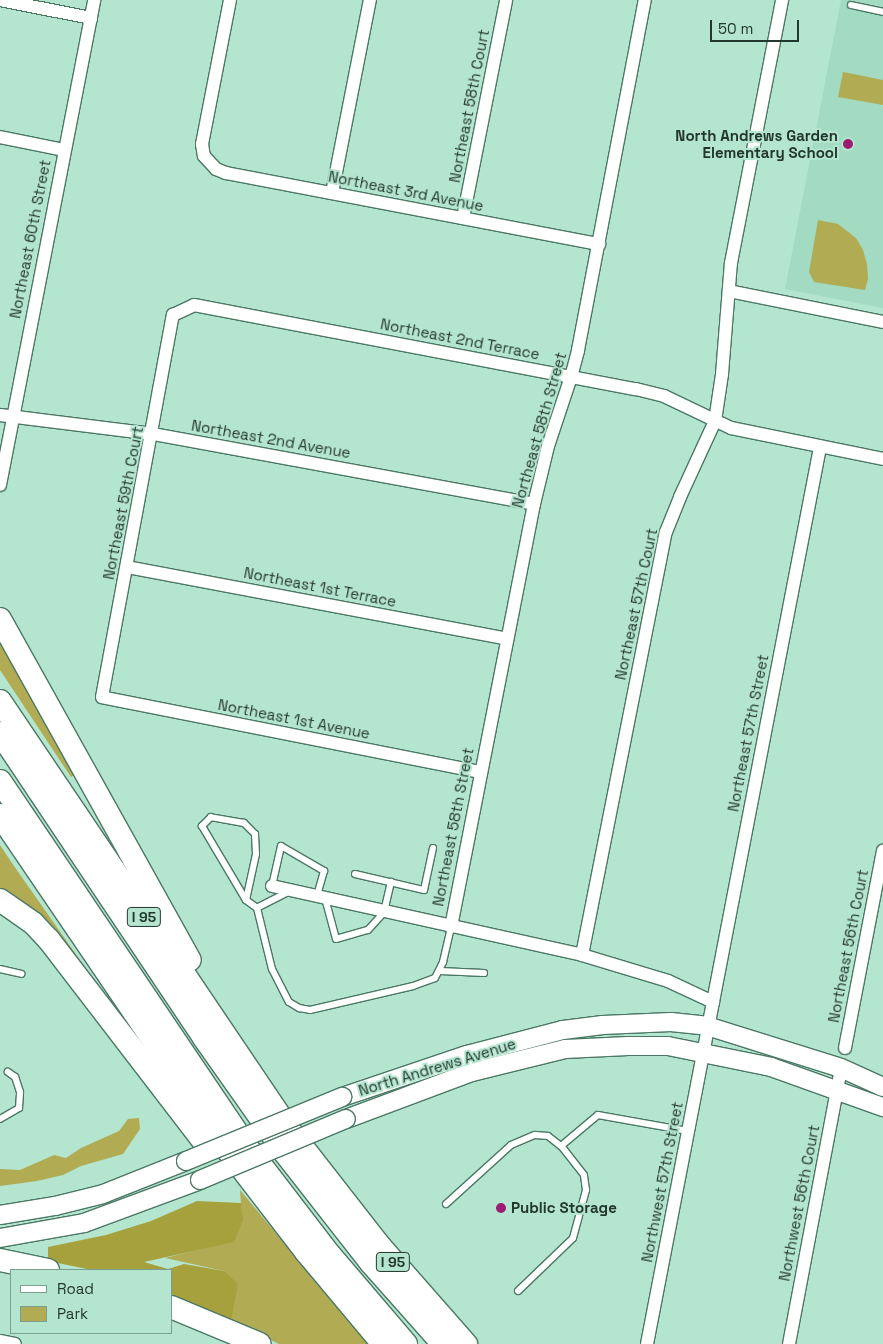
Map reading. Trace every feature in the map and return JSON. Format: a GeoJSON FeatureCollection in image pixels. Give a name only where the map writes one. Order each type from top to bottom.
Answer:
{"type":"FeatureCollection","features":[{"type":"Feature","properties":{"kind":"highway"},"geometry":{"type":"LineString","coordinates":[[0,619],[185,952],[242,1040],[290,1131]]}},
{"type":"Feature","properties":{"kind":"highway","name":"I 95"},"geometry":{"type":"LineString","coordinates":[[0,701],[290,1131],[374,1239],[466,1344]]}},
{"type":"Feature","properties":{"kind":"highway"},"geometry":{"type":"LineString","coordinates":[[0,733],[204,1038],[285,1153],[371,1263],[442,1344]]}},
{"type":"Feature","properties":{"kind":"highway"},"geometry":{"type":"LineString","coordinates":[[0,781],[244,1143],[330,1255],[406,1344]]}},
{"type":"Feature","properties":{"kind":"highway"},"geometry":{"type":"LineString","coordinates":[[0,815],[226,1148],[331,1283],[383,1344]]}},
{"type":"Feature","properties":{"kind":"highway"},"geometry":{"type":"LineString","coordinates":[[0,900],[33,923],[49,940],[261,1216],[331,1283]]}},
{"type":"Feature","properties":{"kind":"highway"},"geometry":{"type":"LineString","coordinates":[[0,1260],[43,1269]]}},
{"type":"Feature","properties":{"kind":"highway"},"geometry":{"type":"LineString","coordinates":[[172,1307],[260,1344]]}},
{"type":"Feature","properties":{"kind":"main road","name":"North Andrews Avenue"},"geometry":{"type":"LineString","coordinates":[[0,1215],[55,1206],[103,1194],[342,1097],[467,1054],[563,1030],[603,1025],[663,1022],[707,1026],[841,1068],[883,1087]]}},
{"type":"Feature","properties":{"kind":"main road","name":"North Andrews Avenue"},"geometry":{"type":"LineString","coordinates":[[0,1238],[84,1223],[129,1208],[346,1119],[472,1072],[565,1049],[668,1046],[771,1067],[883,1107]]}},
{"type":"Feature","properties":{"kind":"street"},"geometry":{"type":"LineString","coordinates":[[0,0],[91,18]]}},
{"type":"Feature","properties":{"kind":"street","name":"Northeast 60th Street"},"geometry":{"type":"LineString","coordinates":[[0,484],[94,0]]}},
{"type":"Feature","properties":{"kind":"street","name":"Northeast 3rd Avenue"},"geometry":{"type":"LineString","coordinates":[[230,0],[202,144],[204,156],[210,164],[226,173],[599,244]]}},
{"type":"Feature","properties":{"kind":"street"},"geometry":{"type":"LineString","coordinates":[[332,193],[370,0]]}},
{"type":"Feature","properties":{"kind":"street","name":"Northeast 58th Court"},"geometry":{"type":"LineString","coordinates":[[463,218],[506,0]]}},
{"type":"Feature","properties":{"kind":"street","name":"Northeast 58th Street"},"geometry":{"type":"LineString","coordinates":[[451,927],[534,504],[548,446],[572,377],[646,0]]}},
{"type":"Feature","properties":{"kind":"street","name":"Northeast 57th Court"},"geometry":{"type":"LineString","coordinates":[[582,955],[666,532],[715,421],[731,263],[782,0]]}},
{"type":"Feature","properties":{"kind":"street"},"geometry":{"type":"LineString","coordinates":[[0,137],[64,150]]}},
{"type":"Feature","properties":{"kind":"street"},"geometry":{"type":"LineString","coordinates":[[729,291],[883,322]]}},
{"type":"Feature","properties":{"kind":"street","name":"Northeast 2nd Terrace"},"geometry":{"type":"LineString","coordinates":[[173,315],[194,305],[572,377],[664,396],[731,428],[883,459]]}},
{"type":"Feature","properties":{"kind":"street","name":"Northeast 59th Court"},"geometry":{"type":"LineString","coordinates":[[102,697],[173,315]]}},
{"type":"Feature","properties":{"kind":"street","name":"Northeast 2nd Avenue"},"geometry":{"type":"LineString","coordinates":[[0,414],[152,434],[534,504]]}},
{"type":"Feature","properties":{"kind":"street","name":"Northeast 57th Street"},"geometry":{"type":"LineString","coordinates":[[707,1026],[820,447]]}},
{"type":"Feature","properties":{"kind":"street","name":"Northeast 1st Terrace"},"geometry":{"type":"LineString","coordinates":[[127,567],[507,639]]}},
{"type":"Feature","properties":{"kind":"street","name":"Northeast 1st Avenue"},"geometry":{"type":"LineString","coordinates":[[102,697],[480,772]]}},
{"type":"Feature","properties":{"kind":"street","name":"Northeast 56th Court"},"geometry":{"type":"LineString","coordinates":[[845,1048],[883,851]]}},
{"type":"Feature","properties":{"kind":"street"},"geometry":{"type":"LineString","coordinates":[[272,886],[582,955],[668,981],[713,1002]]}},
{"type":"Feature","properties":{"kind":"street","name":"Northwest 57th Street"},"geometry":{"type":"LineString","coordinates":[[647,1344],[707,1026]]}},
{"type":"Feature","properties":{"kind":"street","name":"Northwest 56th Court"},"geometry":{"type":"LineString","coordinates":[[789,1344],[841,1068]]}},
{"type":"Feature","properties":{"kind":"street"},"geometry":{"type":"LineString","coordinates":[[0,1341],[15,1344]]}},
{"type":"Feature","properties":{"kind":"lane"},"geometry":{"type":"LineString","coordinates":[[850,5],[883,12]]}},
{"type":"Feature","properties":{"kind":"lane"},"geometry":{"type":"LineString","coordinates":[[246,900],[256,854],[254,834],[244,823],[211,817],[202,826],[246,900],[257,908],[272,969],[289,1002],[299,1008],[310,1010],[413,986],[435,978],[440,971],[451,927]]}},
{"type":"Feature","properties":{"kind":"lane"},"geometry":{"type":"LineString","coordinates":[[272,886],[281,846],[324,871],[321,897],[336,939],[368,930],[384,912],[391,882]]}},
{"type":"Feature","properties":{"kind":"lane"},"geometry":{"type":"LineString","coordinates":[[355,874],[424,890],[433,848]]}},
{"type":"Feature","properties":{"kind":"lane"},"geometry":{"type":"LineString","coordinates":[[257,908],[297,892]]}},
{"type":"Feature","properties":{"kind":"lane"},"geometry":{"type":"LineString","coordinates":[[0,969],[21,974]]}},
{"type":"Feature","properties":{"kind":"lane"},"geometry":{"type":"LineString","coordinates":[[440,971],[484,973]]}},
{"type":"Feature","properties":{"kind":"lane"},"geometry":{"type":"LineString","coordinates":[[0,1119],[19,1108],[20,1092],[15,1077],[8,1072]]}},
{"type":"Feature","properties":{"kind":"lane"},"geometry":{"type":"LineString","coordinates":[[561,1146],[598,1115],[688,1131]]}},
{"type":"Feature","properties":{"kind":"lane"},"geometry":{"type":"LineString","coordinates":[[446,1204],[511,1145],[536,1135],[548,1136],[561,1146],[584,1175],[586,1190],[572,1238],[518,1291]]}},
{"type":"Feature","properties":{"kind":"shaded area","name":"North Andrews Garden Elementary School"},"geometry":{"type":"Polygon","coordinates":[[[841,0],[883,0],[883,308],[785,289],[841,0]]]}},
{"type":"Feature","properties":{"kind":"shaded area"},"geometry":{"type":"Polygon","coordinates":[[[197,1201],[241,1203],[243,1220],[234,1242],[144,1262],[168,1269],[87,1269],[48,1261],[48,1247],[106,1235],[151,1221],[197,1201]]]}},
{"type":"Feature","properties":{"kind":"shaded area"},"geometry":{"type":"Polygon","coordinates":[[[184,1264],[224,1271],[238,1284],[231,1321],[172,1294],[172,1269],[168,1269],[184,1264]]]}},
{"type":"Feature","properties":{"kind":"green space"},"geometry":{"type":"Polygon","coordinates":[[[843,72],[883,80],[883,105],[838,97],[843,72]]]}},
{"type":"Feature","properties":{"kind":"green space"},"geometry":{"type":"Polygon","coordinates":[[[818,220],[838,224],[856,238],[863,250],[867,264],[868,279],[865,290],[814,282],[809,272],[818,220]]]}},
{"type":"Feature","properties":{"kind":"green space"},"geometry":{"type":"Polygon","coordinates":[[[0,630],[78,773],[71,777],[0,670],[0,630]]]}},
{"type":"Feature","properties":{"kind":"green space"},"geometry":{"type":"Polygon","coordinates":[[[0,845],[84,966],[80,968],[0,894],[0,845]]]}},
{"type":"Feature","properties":{"kind":"green space"},"geometry":{"type":"Polygon","coordinates":[[[139,1118],[140,1129],[123,1154],[81,1166],[63,1175],[0,1186],[0,1169],[20,1170],[54,1155],[66,1158],[81,1148],[119,1131],[128,1119],[139,1118]]]}},
{"type":"Feature","properties":{"kind":"green space"},"geometry":{"type":"Polygon","coordinates":[[[240,1190],[368,1344],[279,1344],[231,1321],[224,1271],[165,1258],[205,1248],[242,1220],[240,1190]]]}},
{"type":"Feature","properties":{"kind":"place","name":"North Andrews Garden Elementary School"},"geometry":{"type":"Point","coordinates":[848,144]}},
{"type":"Feature","properties":{"kind":"place","name":"Public Storage"},"geometry":{"type":"Point","coordinates":[501,1208]}}]}
